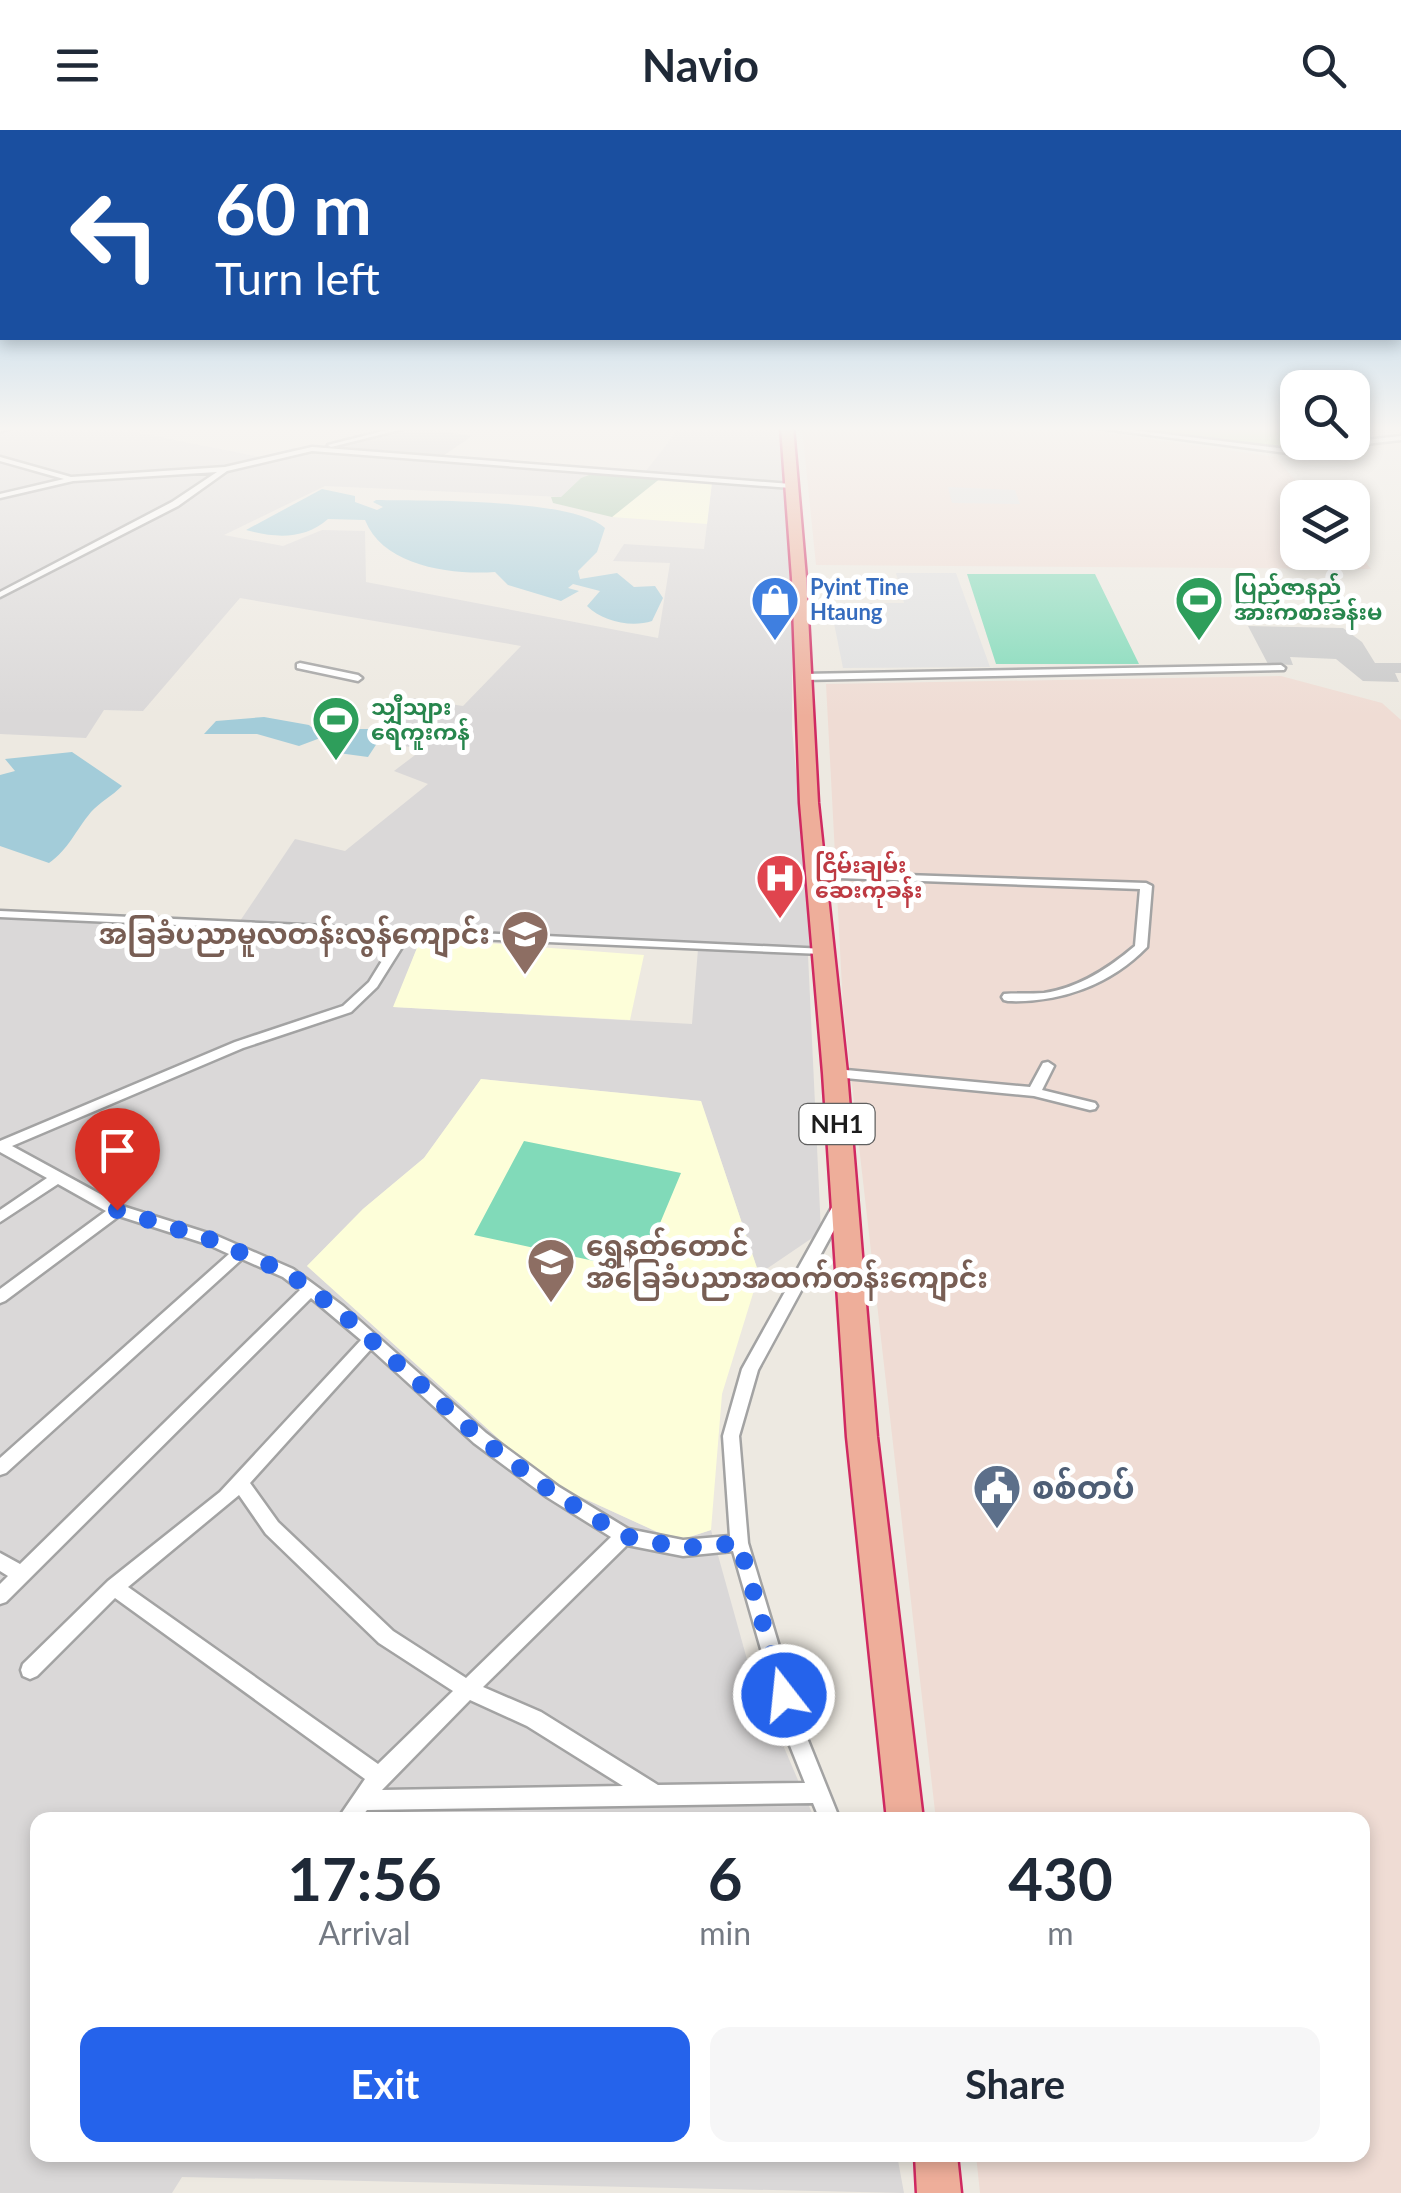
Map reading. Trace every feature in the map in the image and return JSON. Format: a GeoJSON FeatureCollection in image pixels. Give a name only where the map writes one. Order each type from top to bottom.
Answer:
{"type":"FeatureCollection","features":[{"type":"Feature","properties":{"kind":"highway","name":"NH1"},"geometry":{"type":"LineString","coordinates":[[793,523],[815,875],[835,1072],[862,1436],[903,1812]]}},
{"type":"Feature","properties":{"kind":"highway"},"geometry":{"type":"LineString","coordinates":[[937,2162],[940,2193]]}},
{"type":"Feature","properties":{"kind":"street"},"geometry":{"type":"LineString","coordinates":[[0,595],[138,523]]}},
{"type":"Feature","properties":{"kind":"street"},"geometry":{"type":"LineString","coordinates":[[300,666],[358,678]]}},
{"type":"Feature","properties":{"kind":"street"},"geometry":{"type":"LineString","coordinates":[[803,677],[1281,668]]}},
{"type":"Feature","properties":{"kind":"street"},"geometry":{"type":"LineString","coordinates":[[815,875],[1146,886],[1141,948],[1126,961],[1058,998],[1008,998]]}},
{"type":"Feature","properties":{"kind":"street"},"geometry":{"type":"LineString","coordinates":[[0,914],[822,951]]}},
{"type":"Feature","properties":{"kind":"street"},"geometry":{"type":"LineString","coordinates":[[0,1146],[240,1045],[347,1010],[373,984],[405,933]]}},
{"type":"Feature","properties":{"kind":"street"},"geometry":{"type":"LineString","coordinates":[[1034,1092],[1048,1066]]}},
{"type":"Feature","properties":{"kind":"street"},"geometry":{"type":"LineString","coordinates":[[835,1072],[1034,1092],[1090,1106]]}},
{"type":"Feature","properties":{"kind":"street"},"geometry":{"type":"LineString","coordinates":[[0,1146],[117,1210],[241,1252],[288,1273],[480,1438],[552,1492],[624,1536],[683,1548],[739,1543]]}},
{"type":"Feature","properties":{"kind":"street"},"geometry":{"type":"LineString","coordinates":[[0,1218],[56,1179]]}},
{"type":"Feature","properties":{"kind":"street"},"geometry":{"type":"LineString","coordinates":[[826,1812],[795,1733],[739,1543],[731,1436],[750,1369],[843,1201]]}},
{"type":"Feature","properties":{"kind":"street"},"geometry":{"type":"LineString","coordinates":[[0,1298],[117,1210]]}},
{"type":"Feature","properties":{"kind":"street"},"geometry":{"type":"LineString","coordinates":[[0,1468],[241,1252]]}},
{"type":"Feature","properties":{"kind":"street"},"geometry":{"type":"LineString","coordinates":[[0,1596],[309,1290]]}},
{"type":"Feature","properties":{"kind":"street"},"geometry":{"type":"LineString","coordinates":[[30,1670],[114,1587],[239,1482],[368,1340]]}},
{"type":"Feature","properties":{"kind":"street"},"geometry":{"type":"LineString","coordinates":[[239,1482],[272,1528],[386,1638],[468,1690],[534,1719],[657,1796]]}},
{"type":"Feature","properties":{"kind":"street"},"geometry":{"type":"LineString","coordinates":[[353,1812],[379,1777],[624,1536]]}},
{"type":"Feature","properties":{"kind":"street"},"geometry":{"type":"LineString","coordinates":[[0,1560],[21,1575]]}},
{"type":"Feature","properties":{"kind":"street"},"geometry":{"type":"LineString","coordinates":[[114,1587],[379,1777]]}},
{"type":"Feature","properties":{"kind":"street"},"geometry":{"type":"LineString","coordinates":[[362,1800],[818,1793]]}},
{"type":"Feature","properties":{"kind":"shaded area"},"geometry":{"type":"Polygon","coordinates":[[[0,523],[248,523],[224,535],[283,546],[322,530],[365,531],[366,582],[658,638],[670,563],[613,561],[624,544],[704,549],[707,523],[786,523],[792,612],[792,729],[813,949],[240,921],[295,839],[345,851],[428,784],[394,771],[423,749],[384,743],[389,719],[412,698],[463,706],[521,646],[240,598],[143,711],[104,710],[86,738],[0,734],[0,523]]]}},
{"type":"Feature","properties":{"kind":"shaded area"},"geometry":{"type":"Polygon","coordinates":[[[812,523],[1280,523],[1280,568],[816,565],[812,523]]]}},
{"type":"Feature","properties":{"kind":"shaded area"},"geometry":{"type":"Polygon","coordinates":[[[896,573],[956,573],[990,667],[843,668],[830,603],[904,603],[896,573]]]}},
{"type":"Feature","properties":{"kind":"shaded area"},"geometry":{"type":"Polygon","coordinates":[[[1248,626],[1343,628],[1362,642],[1375,663],[1401,663],[1401,673],[1395,673],[1399,682],[1363,681],[1336,659],[1290,657],[1293,665],[1268,664],[1248,626]]]}},
{"type":"Feature","properties":{"kind":"shaded area"},"geometry":{"type":"Polygon","coordinates":[[[1281,676],[1382,703],[1401,720],[1401,2193],[980,2193],[977,2162],[1370,2162],[1370,1812],[935,1812],[843,1006],[826,684],[1281,676]]]}},
{"type":"Feature","properties":{"kind":"shaded area"},"geometry":{"type":"Polygon","coordinates":[[[0,919],[421,938],[394,1007],[692,1024],[698,949],[808,955],[821,1232],[759,1274],[701,1101],[481,1079],[424,1158],[363,1209],[307,1266],[519,1457],[570,1492],[677,1541],[711,1530],[748,1663],[812,1812],[30,1812],[30,2162],[898,2162],[904,2193],[182,2177],[172,2193],[0,2193],[0,919]]]}},
{"type":"Feature","properties":{"kind":"shaded area"},"geometry":{"type":"Polygon","coordinates":[[[421,938],[644,955],[630,1020],[393,1007],[421,938]]]}},
{"type":"Feature","properties":{"kind":"shaded area","name":"ရွှေနတ်တောင် အခြေခံပညာအထက်တန်းကျောင်း"},"geometry":{"type":"Polygon","coordinates":[[[481,1079],[701,1101],[759,1274],[722,1394],[711,1530],[677,1541],[570,1492],[519,1457],[307,1266],[363,1209],[424,1158],[481,1079]]]}},
{"type":"Feature","properties":{"kind":"green space"},"geometry":{"type":"Polygon","coordinates":[[[967,574],[1095,574],[1139,664],[996,664],[967,574]]]}},
{"type":"Feature","properties":{"kind":"green space"},"geometry":{"type":"Polygon","coordinates":[[[524,1141],[681,1173],[640,1271],[474,1235],[524,1141]]]}},
{"type":"Feature","properties":{"kind":"water"},"geometry":{"type":"Polygon","coordinates":[[[258,523],[323,523],[289,535],[246,530],[258,523]]]}},
{"type":"Feature","properties":{"kind":"water"},"geometry":{"type":"Polygon","coordinates":[[[367,523],[597,523],[605,528],[597,552],[578,571],[580,579],[617,573],[634,587],[655,586],[663,598],[652,621],[626,623],[601,616],[587,606],[600,591],[573,584],[568,588],[579,591],[561,601],[508,585],[495,572],[458,572],[420,564],[387,548],[367,523]]]}},
{"type":"Feature","properties":{"kind":"water"},"geometry":{"type":"Polygon","coordinates":[[[264,717],[309,725],[323,737],[299,746],[257,734],[204,734],[216,721],[264,717]]]}},
{"type":"Feature","properties":{"kind":"water"},"geometry":{"type":"Polygon","coordinates":[[[354,729],[380,729],[383,734],[368,757],[331,752],[326,746],[330,739],[354,729]]]}},
{"type":"Feature","properties":{"kind":"water"},"geometry":{"type":"Polygon","coordinates":[[[72,752],[122,786],[91,812],[67,846],[49,863],[0,846],[0,775],[15,771],[5,759],[72,752]]]}},
{"type":"Feature","properties":{"kind":"place","name":"Pyint Tine Htaung"},"geometry":{"type":"Point","coordinates":[775,642]}},
{"type":"Feature","properties":{"kind":"place","name":"ပြည်ဇာနည် အားကစားခန်းမ"},"geometry":{"type":"Point","coordinates":[1199,642]}},
{"type":"Feature","properties":{"kind":"place","name":"သျှီသျား ရေကူးကန်"},"geometry":{"type":"Point","coordinates":[336,762]}},
{"type":"Feature","properties":{"kind":"place","name":"ငြိမ်းချမ်း ဆေးကုခန်း"},"geometry":{"type":"Point","coordinates":[780,920]}},
{"type":"Feature","properties":{"kind":"place","name":"အခြခံပညာမူလတန်းလွန်ကျောင်း"},"geometry":{"type":"Point","coordinates":[525,976]}},
{"type":"Feature","properties":{"kind":"place","name":"ရွှေနတ်တောင် အခြေခံပညာအထက်တန်းကျောင်း"},"geometry":{"type":"Point","coordinates":[551,1304]}},
{"type":"Feature","properties":{"kind":"place","name":"စစ်တပ်"},"geometry":{"type":"Point","coordinates":[997,1530]}},
{"type":"Feature","properties":{"kind":"route"},"geometry":{"type":"LineString","coordinates":[[117,1210],[212,1240],[288,1273],[338,1310],[480,1438],[552,1492],[624,1536],[683,1548],[739,1543],[784,1695]]}}]}
